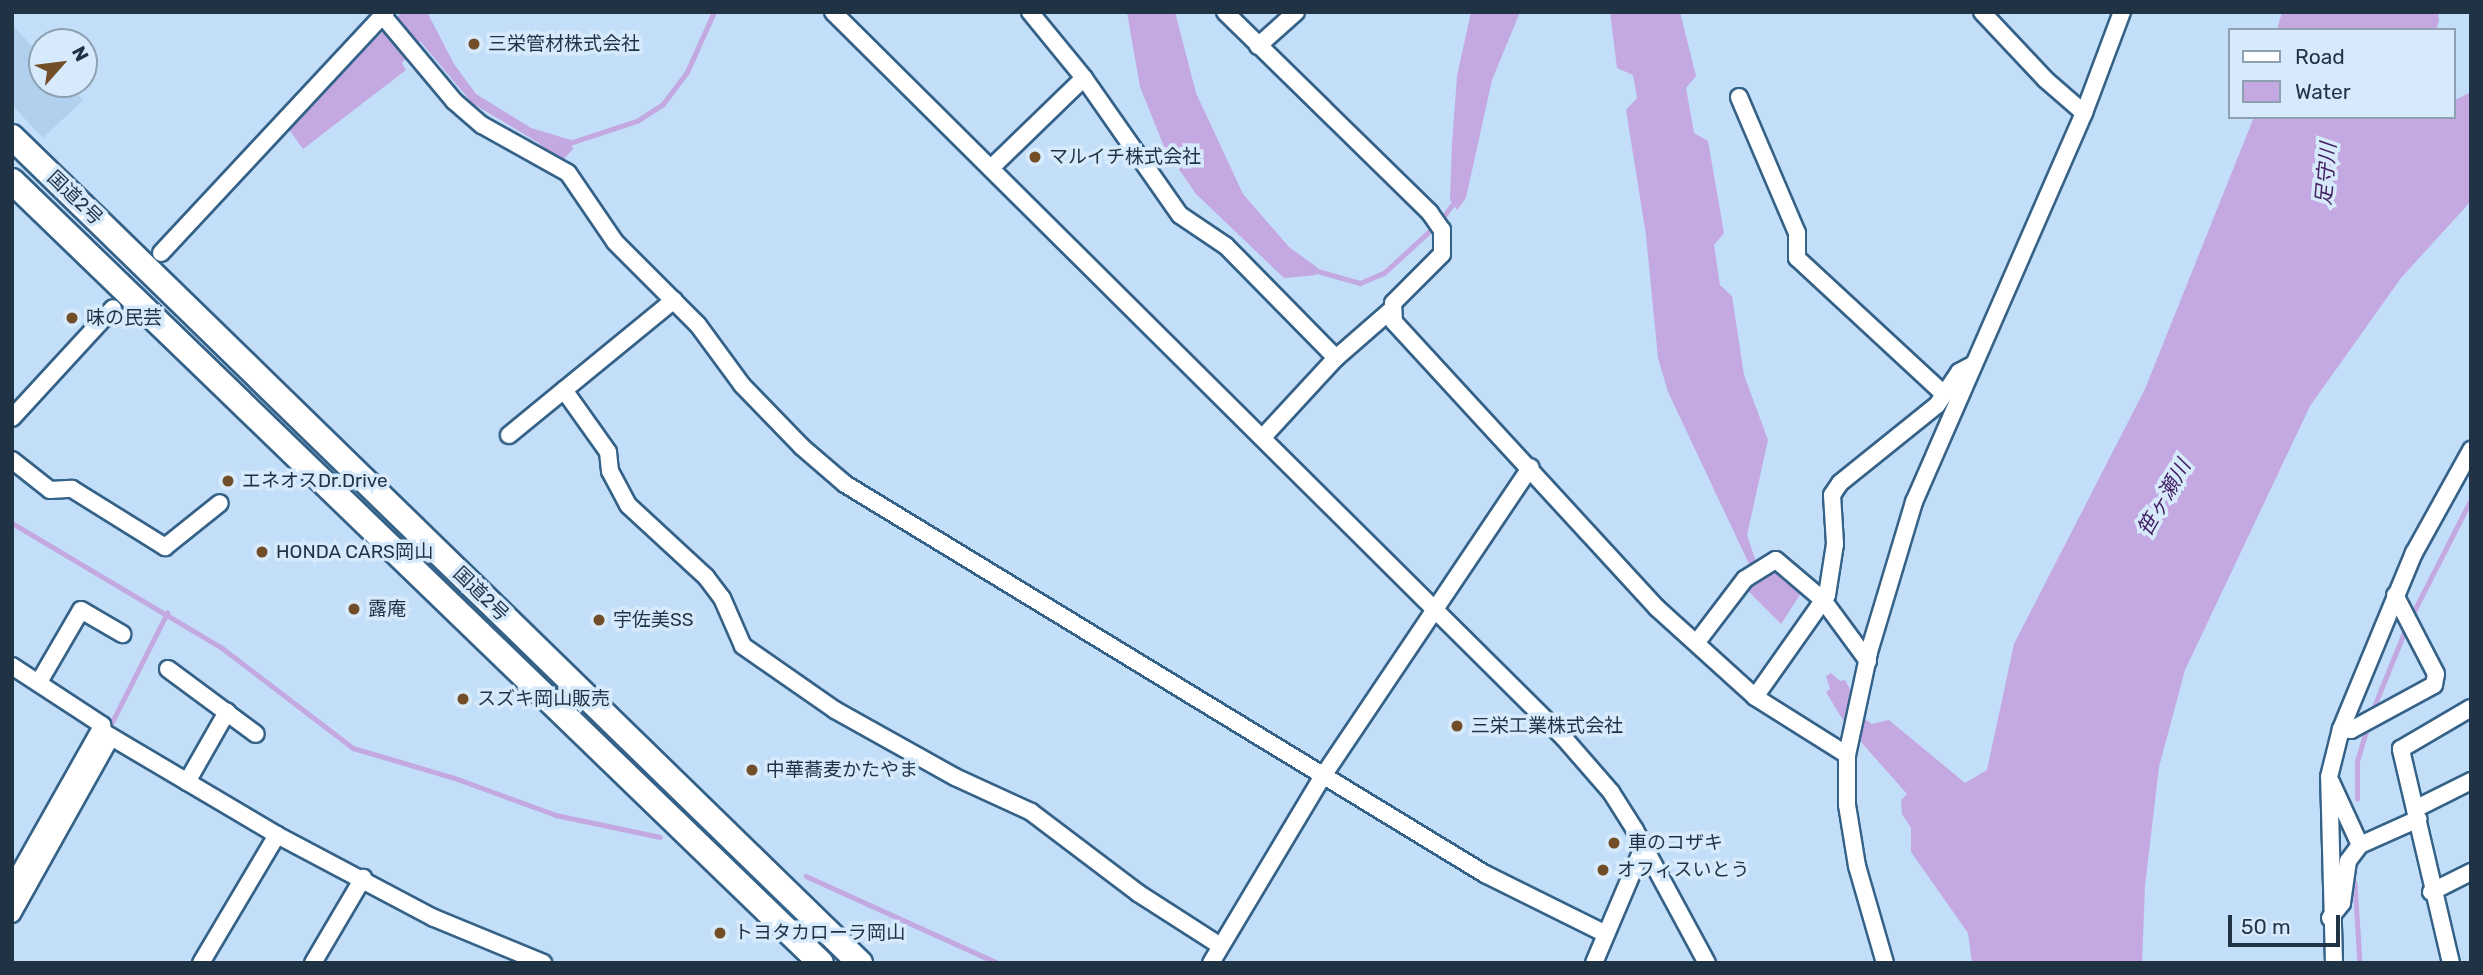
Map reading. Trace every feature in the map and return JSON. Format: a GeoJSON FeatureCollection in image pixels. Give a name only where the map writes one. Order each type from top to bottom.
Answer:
{"type":"FeatureCollection","features":[{"type":"Feature","properties":{"kind":"highway","name":"国道2号"},"geometry":{"type":"LineString","coordinates":[[12,137],[860,963]]}},
{"type":"Feature","properties":{"kind":"highway","name":"国道2号"},"geometry":{"type":"LineString","coordinates":[[12,181],[821,963]]}},
{"type":"Feature","properties":{"kind":"street"},"geometry":{"type":"LineString","coordinates":[[833,12],[1564,738],[1611,792],[1644,845],[1707,963]]}},
{"type":"Feature","properties":{"kind":"street"},"geometry":{"type":"LineString","coordinates":[[1031,12],[1084,78],[1180,215],[1226,246],[1336,358]]}},
{"type":"Feature","properties":{"kind":"street"},"geometry":{"type":"LineString","coordinates":[[1225,12],[1430,213],[1442,230],[1442,254],[1391,310],[1336,358],[1263,437]]}},
{"type":"Feature","properties":{"kind":"street"},"geometry":{"type":"LineString","coordinates":[[1258,46],[1296,12]]}},
{"type":"Feature","properties":{"kind":"street"},"geometry":{"type":"LineString","coordinates":[[1982,12],[2046,80],[2084,113]]}},
{"type":"Feature","properties":{"kind":"street"},"geometry":{"type":"LineString","coordinates":[[1885,963],[1857,866],[1847,805],[1847,755],[1867,666],[1914,502],[2084,113],[2122,12]]}},
{"type":"Feature","properties":{"kind":"street"},"geometry":{"type":"LineString","coordinates":[[161,253],[384,14],[454,101],[482,125],[568,173],[615,242],[674,300],[743,385],[802,447],[845,484],[1485,874],[1606,934]]}},
{"type":"Feature","properties":{"kind":"street"},"geometry":{"type":"LineString","coordinates":[[992,167],[1084,78]]}},
{"type":"Feature","properties":{"kind":"street"},"geometry":{"type":"LineString","coordinates":[[1739,97],[1797,233],[1797,258],[1944,394]]}},
{"type":"Feature","properties":{"kind":"street"},"geometry":{"type":"LineString","coordinates":[[509,435],[674,300]]}},
{"type":"Feature","properties":{"kind":"street"},"geometry":{"type":"LineString","coordinates":[[12,418],[113,309]]}},
{"type":"Feature","properties":{"kind":"street"},"geometry":{"type":"LineString","coordinates":[[1391,310],[1394,321],[1531,467],[1657,608],[1755,697],[1847,755]]}},
{"type":"Feature","properties":{"kind":"street"},"geometry":{"type":"LineString","coordinates":[[1755,697],[1823,600],[1834,562],[1832,495],[1840,482],[1937,405],[1959,372],[1975,364]]}},
{"type":"Feature","properties":{"kind":"street"},"geometry":{"type":"LineString","coordinates":[[564,390],[608,452],[610,471],[628,505],[706,577],[743,646],[835,710],[955,777],[1031,812],[1138,893],[1219,945]]}},
{"type":"Feature","properties":{"kind":"street"},"geometry":{"type":"LineString","coordinates":[[2333,963],[2329,777],[2342,729],[2395,595],[2471,450]]}},
{"type":"Feature","properties":{"kind":"street"},"geometry":{"type":"LineString","coordinates":[[12,460],[50,491],[72,489],[165,547],[220,503]]}},
{"type":"Feature","properties":{"kind":"street"},"geometry":{"type":"LineString","coordinates":[[1210,963],[1323,776],[1434,606],[1531,467]]}},
{"type":"Feature","properties":{"kind":"street"},"geometry":{"type":"LineString","coordinates":[[1697,642],[1756,571],[1776,560],[1823,600],[1867,666]]}},
{"type":"Feature","properties":{"kind":"street"},"geometry":{"type":"LineString","coordinates":[[2342,729],[2351,730],[2434,685],[2436,674],[2395,595]]}},
{"type":"Feature","properties":{"kind":"street"},"geometry":{"type":"LineString","coordinates":[[39,682],[81,610],[122,634]]}},
{"type":"Feature","properties":{"kind":"street"},"geometry":{"type":"LineString","coordinates":[[12,666],[103,725],[105,734],[31,866],[12,914]]}},
{"type":"Feature","properties":{"kind":"street"},"geometry":{"type":"LineString","coordinates":[[168,669],[256,734]]}},
{"type":"Feature","properties":{"kind":"street"},"geometry":{"type":"LineString","coordinates":[[2452,963],[2431,892],[2417,814],[2401,749],[2471,708]]}},
{"type":"Feature","properties":{"kind":"street"},"geometry":{"type":"LineString","coordinates":[[187,782],[227,712]]}},
{"type":"Feature","properties":{"kind":"street"},"geometry":{"type":"LineString","coordinates":[[105,734],[276,835],[363,878],[434,918],[543,963]]}},
{"type":"Feature","properties":{"kind":"street"},"geometry":{"type":"LineString","coordinates":[[2329,777],[2360,845]]}},
{"type":"Feature","properties":{"kind":"street"},"geometry":{"type":"LineString","coordinates":[[2330,918],[2342,902],[2348,861],[2360,845],[2471,781]]}},
{"type":"Feature","properties":{"kind":"street"},"geometry":{"type":"LineString","coordinates":[[201,963],[276,835]]}},
{"type":"Feature","properties":{"kind":"street"},"geometry":{"type":"LineString","coordinates":[[1594,963],[1644,845]]}},
{"type":"Feature","properties":{"kind":"street"},"geometry":{"type":"LineString","coordinates":[[12,886],[31,866]]}},
{"type":"Feature","properties":{"kind":"street"},"geometry":{"type":"LineString","coordinates":[[2431,892],[2471,872]]}},
{"type":"Feature","properties":{"kind":"street"},"geometry":{"type":"LineString","coordinates":[[313,963],[363,878]]}},
{"type":"Feature","properties":{"kind":"shaded area"},"geometry":{"type":"Polygon","coordinates":[[[14,27],[28,42],[28,98],[83,100],[43,138],[12,105],[14,27]]]}},
{"type":"Feature","properties":{"kind":"water"},"geometry":{"type":"Polygon","coordinates":[[[402,12],[427,12],[454,64],[476,94],[531,128],[571,140],[573,149],[561,162],[537,142],[472,103],[420,41],[402,63],[406,70],[303,149],[288,128],[402,12]]]}},
{"type":"Feature","properties":{"kind":"water"},"geometry":{"type":"Polygon","coordinates":[[[1127,12],[1175,12],[1196,93],[1243,194],[1289,247],[1318,268],[1316,275],[1284,278],[1196,194],[1165,149],[1140,87],[1127,12]]]}},
{"type":"Feature","properties":{"kind":"water"},"geometry":{"type":"Polygon","coordinates":[[[1471,12],[1520,12],[1492,80],[1466,198],[1457,210],[1450,200],[1452,144],[1457,76],[1471,12]]]}},
{"type":"Feature","properties":{"kind":"water"},"geometry":{"type":"Polygon","coordinates":[[[1610,12],[1680,12],[1696,76],[1686,88],[1694,133],[1708,141],[1724,233],[1714,245],[1720,285],[1732,296],[1744,375],[1768,440],[1747,535],[1755,559],[1751,568],[1668,392],[1658,358],[1646,235],[1626,110],[1637,98],[1633,75],[1617,68],[1610,12]]]}},
{"type":"Feature","properties":{"kind":"water"},"geometry":{"type":"Polygon","coordinates":[[[2282,12],[2438,12],[2439,21],[2437,28],[2278,28],[2282,12]]]}},
{"type":"Feature","properties":{"kind":"water"},"geometry":{"type":"Polygon","coordinates":[[[2471,92],[2471,201],[2401,278],[2310,406],[2185,670],[2159,767],[2145,886],[2142,963],[1972,963],[1968,933],[1911,852],[1911,828],[1902,814],[1901,800],[1907,794],[1846,725],[1826,692],[1830,689],[1826,676],[1831,673],[1840,681],[1845,680],[1866,720],[1872,724],[1889,720],[1965,783],[1987,770],[2014,644],[2145,389],[2253,119],[2455,119],[2455,100],[2471,92]]]}},
{"type":"Feature","properties":{"kind":"water"},"geometry":{"type":"Polygon","coordinates":[[[1774,567],[1803,590],[1781,624],[1747,590],[1774,567]]]}},
{"type":"Feature","properties":{"kind":"waterway"},"geometry":{"type":"LineString","coordinates":[[567,144],[637,121],[663,104],[687,72],[714,12]]}},
{"type":"Feature","properties":{"kind":"waterway"},"geometry":{"type":"LineString","coordinates":[[1440,221],[1456,200]]}},
{"type":"Feature","properties":{"kind":"waterway"},"geometry":{"type":"LineString","coordinates":[[1314,270],[1360,283],[1384,273],[1434,227]]}},
{"type":"Feature","properties":{"kind":"waterway"},"geometry":{"type":"LineString","coordinates":[[2411,617],[2471,499]]}},
{"type":"Feature","properties":{"kind":"waterway"},"geometry":{"type":"LineString","coordinates":[[12,523],[221,647],[353,748],[455,778],[556,815],[660,837]]}},
{"type":"Feature","properties":{"kind":"waterway"},"geometry":{"type":"LineString","coordinates":[[109,728],[167,613]]}},
{"type":"Feature","properties":{"kind":"waterway"},"geometry":{"type":"LineString","coordinates":[[2371,714],[2406,628]]}},
{"type":"Feature","properties":{"kind":"waterway"},"geometry":{"type":"LineString","coordinates":[[2357,799],[2357,761],[2368,726]]}},
{"type":"Feature","properties":{"kind":"waterway"},"geometry":{"type":"LineString","coordinates":[[806,876],[998,963]]}},
{"type":"Feature","properties":{"kind":"waterway"},"geometry":{"type":"LineString","coordinates":[[2355,883],[2360,963]]}},
{"type":"Feature","properties":{"kind":"place","name":"三栄管材株式会社"},"geometry":{"type":"Point","coordinates":[474,44]}},
{"type":"Feature","properties":{"kind":"place","name":"マルイチ株式会社"},"geometry":{"type":"Point","coordinates":[1035,157]}},
{"type":"Feature","properties":{"kind":"place","name":"味の民芸"},"geometry":{"type":"Point","coordinates":[72,318]}},
{"type":"Feature","properties":{"kind":"place","name":"エネオスDr.Drive"},"geometry":{"type":"Point","coordinates":[228,481]}},
{"type":"Feature","properties":{"kind":"place","name":"HONDA CARS岡山"},"geometry":{"type":"Point","coordinates":[262,552]}},
{"type":"Feature","properties":{"kind":"place","name":"露庵"},"geometry":{"type":"Point","coordinates":[354,609]}},
{"type":"Feature","properties":{"kind":"place","name":"宇佐美SS"},"geometry":{"type":"Point","coordinates":[599,620]}},
{"type":"Feature","properties":{"kind":"place","name":"スズキ岡山販売"},"geometry":{"type":"Point","coordinates":[463,699]}},
{"type":"Feature","properties":{"kind":"place","name":"三栄工業株式会社"},"geometry":{"type":"Point","coordinates":[1457,726]}},
{"type":"Feature","properties":{"kind":"place","name":"中華蕎麦かたやま"},"geometry":{"type":"Point","coordinates":[752,770]}},
{"type":"Feature","properties":{"kind":"place","name":"車のコザキ"},"geometry":{"type":"Point","coordinates":[1614,843]}},
{"type":"Feature","properties":{"kind":"place","name":"オフィスいとう"},"geometry":{"type":"Point","coordinates":[1603,870]}},
{"type":"Feature","properties":{"kind":"place","name":"トヨタカローラ岡山"},"geometry":{"type":"Point","coordinates":[720,933]}},
{"type":"Feature","properties":{"kind":"water label","name":"足守川"},"geometry":{"type":"Point","coordinates":[2326,174]}},
{"type":"Feature","properties":{"kind":"water label","name":"笹ヶ瀬川"},"geometry":{"type":"Point","coordinates":[2164,498]}}]}
